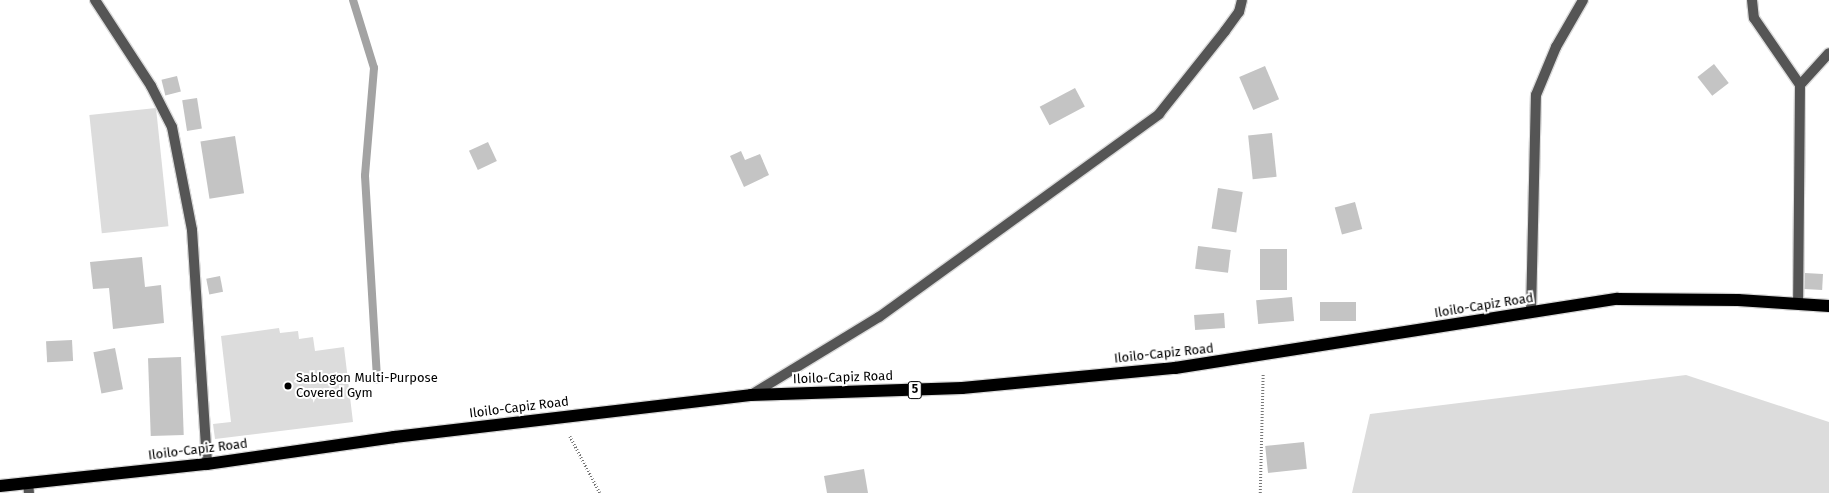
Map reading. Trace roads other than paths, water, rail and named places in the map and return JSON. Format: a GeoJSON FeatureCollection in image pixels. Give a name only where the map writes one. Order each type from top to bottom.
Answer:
{"type":"FeatureCollection","features":[{"type":"Feature","properties":{"kind":"highway","name":"Iloilo-Capiz Road"},"geometry":{"type":"LineString","coordinates":[[0,486],[28,488],[394,437],[751,395],[962,388],[1175,368],[1263,356],[1618,299],[1653,298],[1829,306]]}},
{"type":"Feature","properties":{"kind":"street"},"geometry":{"type":"LineString","coordinates":[[95,0],[151,86],[172,127],[192,230],[207,464]]}},
{"type":"Feature","properties":{"kind":"street"},"geometry":{"type":"LineString","coordinates":[[751,395],[879,317],[1159,114],[1230,25],[1239,12],[1242,0]]}},
{"type":"Feature","properties":{"kind":"street"},"geometry":{"type":"LineString","coordinates":[[1531,313],[1536,94],[1556,46],[1583,0]]}},
{"type":"Feature","properties":{"kind":"street"},"geometry":{"type":"LineString","coordinates":[[1752,0],[1754,18],[1800,85],[1798,304]]}},
{"type":"Feature","properties":{"kind":"street"},"geometry":{"type":"LineString","coordinates":[[1800,85],[1829,53]]}},
{"type":"Feature","properties":{"kind":"waterway"},"geometry":{"type":"LineString","coordinates":[[353,0],[374,68],[365,176],[377,380]]}},
{"type":"Feature","properties":{"kind":"place","name":"Sablogon Multi-Purpose Covered Gym"},"geometry":{"type":"Point","coordinates":[288,386]}}]}
